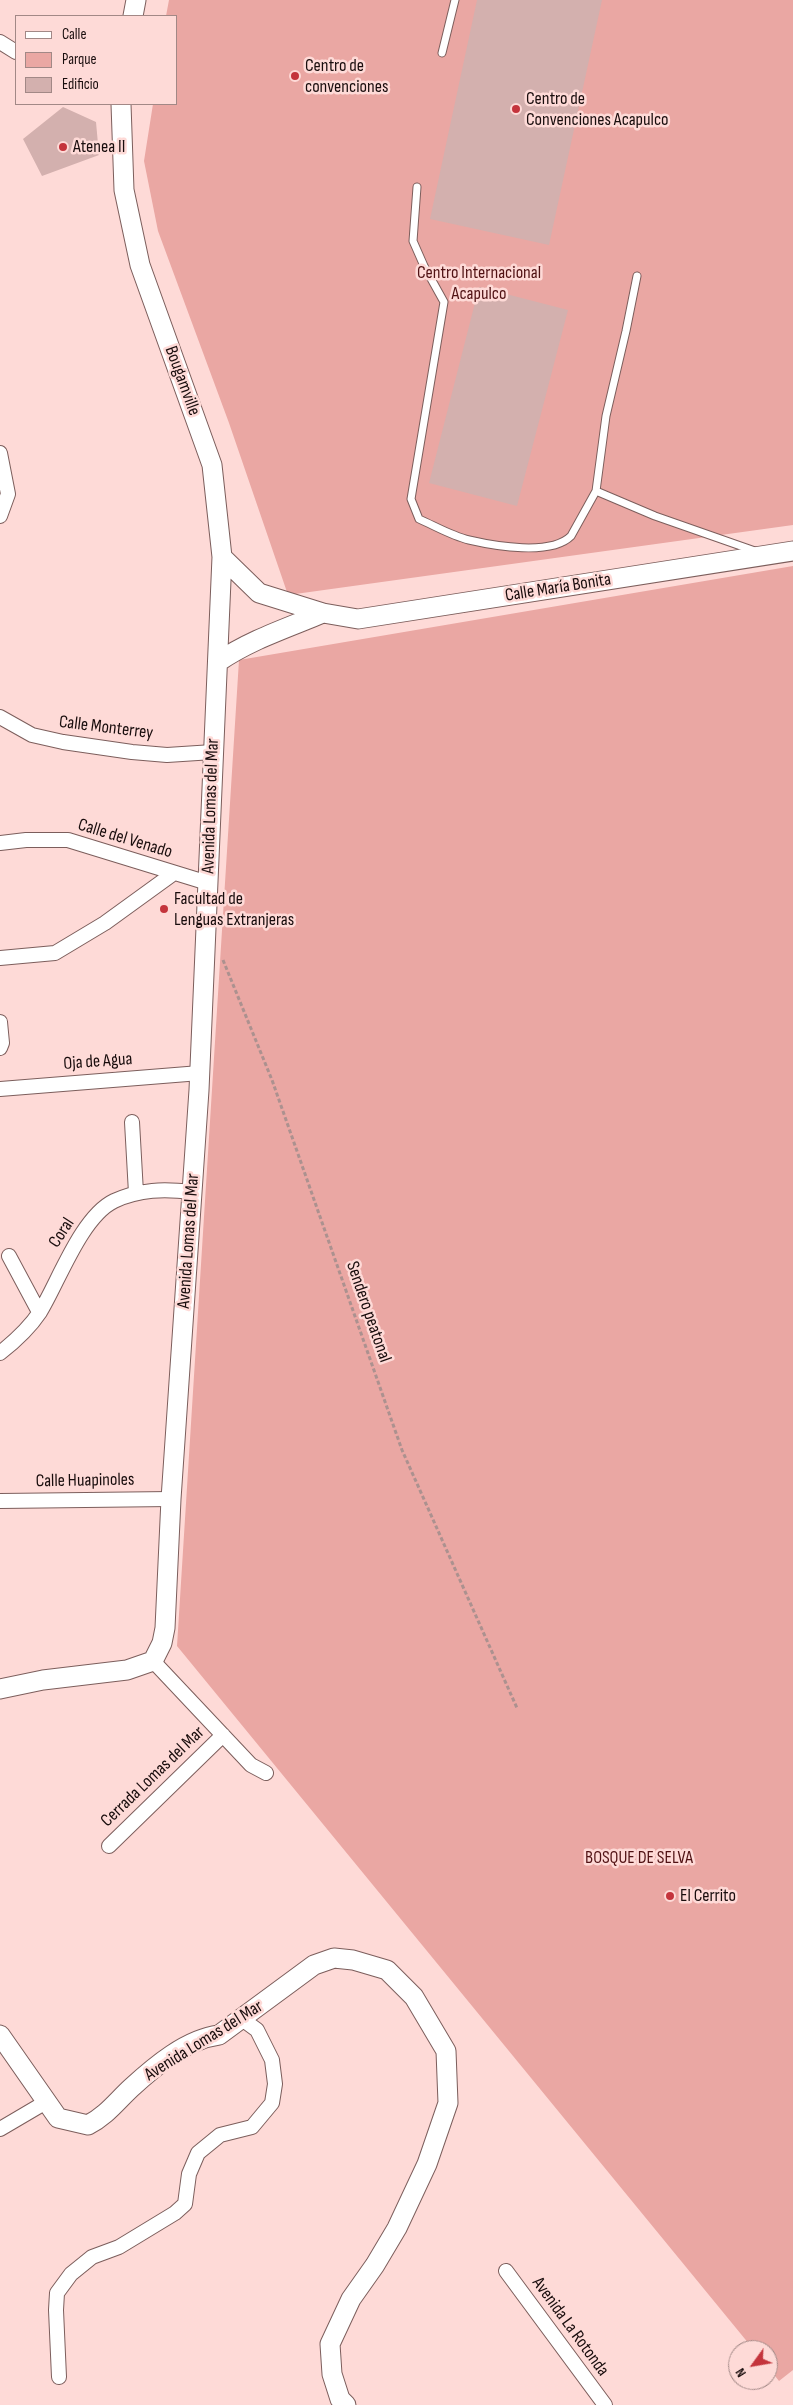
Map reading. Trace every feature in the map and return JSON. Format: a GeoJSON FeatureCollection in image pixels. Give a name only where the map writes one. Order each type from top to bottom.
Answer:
{"type":"FeatureCollection","features":[{"type":"Feature","properties":{"kind":"main road"},"geometry":{"type":"LineString","coordinates":[[132,15],[136,0]]}},
{"type":"Feature","properties":{"kind":"main road","name":"Bougamville"},"geometry":{"type":"LineString","coordinates":[[118,105],[124,190],[140,265],[212,465],[222,557],[218,662]]}},
{"type":"Feature","properties":{"kind":"main road","name":"Calle María Bonita"},"geometry":{"type":"LineString","coordinates":[[222,557],[259,593],[323,613],[358,619],[793,551]]}},
{"type":"Feature","properties":{"kind":"main road"},"geometry":{"type":"LineString","coordinates":[[218,662],[237,649],[258,639],[323,613]]}},
{"type":"Feature","properties":{"kind":"main road","name":"Avenida Lomas del Mar"},"geometry":{"type":"LineString","coordinates":[[153,1661],[162,1644],[165,1628],[171,1499],[200,1073],[218,662]]}},
{"type":"Feature","properties":{"kind":"main road"},"geometry":{"type":"LineString","coordinates":[[0,1689],[21,1683],[127,1670],[153,1661]]}},
{"type":"Feature","properties":{"kind":"main road","name":"Avenida Lomas del Mar"},"geometry":{"type":"LineString","coordinates":[[0,2035],[58,2118],[88,2125],[101,2119],[131,2088],[162,2062],[204,2037],[219,2035],[314,1965],[334,1958],[353,1960],[387,1970],[414,1997],[446,2051],[448,2103],[427,2164],[396,2228],[375,2265],[351,2299],[330,2344],[332,2374],[340,2399],[346,2405]]}},
{"type":"Feature","properties":{"kind":"street"},"geometry":{"type":"LineString","coordinates":[[0,42],[15,51]]}},
{"type":"Feature","properties":{"kind":"street"},"geometry":{"type":"LineString","coordinates":[[0,452],[8,494],[0,516]]}},
{"type":"Feature","properties":{"kind":"street","name":"Calle Monterrey"},"geometry":{"type":"LineString","coordinates":[[0,717],[32,735],[63,742],[149,754],[213,752]]}},
{"type":"Feature","properties":{"kind":"street","name":"Calle del Venado"},"geometry":{"type":"LineString","coordinates":[[0,843],[26,840],[68,840],[208,883]]}},
{"type":"Feature","properties":{"kind":"street"},"geometry":{"type":"LineString","coordinates":[[0,958],[55,953],[105,923],[174,873]]}},
{"type":"Feature","properties":{"kind":"street"},"geometry":{"type":"LineString","coordinates":[[0,1022],[2,1043],[0,1048]]}},
{"type":"Feature","properties":{"kind":"street","name":"Oja de Agua"},"geometry":{"type":"LineString","coordinates":[[0,1089],[200,1073]]}},
{"type":"Feature","properties":{"kind":"street"},"geometry":{"type":"LineString","coordinates":[[132,1122],[136,1193]]}},
{"type":"Feature","properties":{"kind":"street","name":"Coral"},"geometry":{"type":"LineString","coordinates":[[0,1353],[11,1344],[39,1312],[78,1241],[96,1217],[112,1202],[136,1193],[159,1189],[192,1192]]}},
{"type":"Feature","properties":{"kind":"street"},"geometry":{"type":"LineString","coordinates":[[9,1256],[39,1312]]}},
{"type":"Feature","properties":{"kind":"street","name":"Calle Huapinoles"},"geometry":{"type":"LineString","coordinates":[[0,1501],[171,1499]]}},
{"type":"Feature","properties":{"kind":"street","name":"Cerrada Lomas del Mar"},"geometry":{"type":"LineString","coordinates":[[153,1661],[251,1765],[266,1773]]}},
{"type":"Feature","properties":{"kind":"street","name":"Cerrada Lomas del Mar"},"geometry":{"type":"LineString","coordinates":[[108,1846],[223,1735]]}},
{"type":"Feature","properties":{"kind":"street"},"geometry":{"type":"LineString","coordinates":[[59,2377],[57,2293],[71,2274],[92,2257],[119,2247],[175,2213],[185,2204],[190,2174],[198,2153],[220,2135],[252,2127],[272,2103],[275,2084],[272,2060],[257,2030],[242,2019]]}},
{"type":"Feature","properties":{"kind":"street"},"geometry":{"type":"LineString","coordinates":[[0,2129],[46,2102]]}},
{"type":"Feature","properties":{"kind":"street","name":"Avenida La Rotonda"},"geometry":{"type":"LineString","coordinates":[[506,2271],[604,2405]]}},
{"type":"Feature","properties":{"kind":"lane"},"geometry":{"type":"LineString","coordinates":[[442,53],[456,0]]}},
{"type":"Feature","properties":{"kind":"lane"},"geometry":{"type":"LineString","coordinates":[[418,187],[413,241],[424,266],[444,302],[412,499],[419,518],[468,540],[513,548],[546,547],[567,540],[571,536],[596,490],[606,416],[626,331],[636,276]]}},
{"type":"Feature","properties":{"kind":"lane"},"geometry":{"type":"LineString","coordinates":[[596,490],[655,516],[768,556]]}},
{"type":"Feature","properties":{"kind":"path","name":"Sendero peatonal"},"geometry":{"type":"LineString","coordinates":[[221,954],[272,1080],[402,1450],[517,1708]]}},
{"type":"Feature","properties":{"kind":"green space","name":"Centro Internacional Acapulco"},"geometry":{"type":"Polygon","coordinates":[[[169,0],[793,0],[793,525],[288,595],[229,423],[158,231],[144,161],[153,105],[178,105],[178,15],[166,15],[169,0]]]}},
{"type":"Feature","properties":{"kind":"green space","name":"BOSQUE DE SELVA"},"geometry":{"type":"Polygon","coordinates":[[[793,566],[793,2370],[779,2381],[778,2340],[746,2340],[177,1646],[239,660],[793,566]]]}},
{"type":"Feature","properties":{"kind":"building","name":"Centro de Convenciones Acapulco"},"geometry":{"type":"Polygon","coordinates":[[[477,0],[602,0],[549,245],[430,219],[477,0]]]}},
{"type":"Feature","properties":{"kind":"building","name":"Atenea II"},"geometry":{"type":"Polygon","coordinates":[[[63,107],[96,122],[99,155],[42,176],[23,139],[63,107]]]}},
{"type":"Feature","properties":{"kind":"building"},"geometry":{"type":"Polygon","coordinates":[[[479,287],[568,310],[517,506],[429,483],[479,287]]]}},
{"type":"Feature","properties":{"kind":"place","name":"Centro de convenciones"},"geometry":{"type":"Point","coordinates":[295,76]}},
{"type":"Feature","properties":{"kind":"place","name":"Centro de Convenciones Acapulco"},"geometry":{"type":"Point","coordinates":[516,109]}},
{"type":"Feature","properties":{"kind":"place","name":"Atenea II"},"geometry":{"type":"Point","coordinates":[63,147]}},
{"type":"Feature","properties":{"kind":"place","name":"Facultad de Lenguas Extranjeras"},"geometry":{"type":"Point","coordinates":[164,909]}},
{"type":"Feature","properties":{"kind":"place","name":"El Cerrito"},"geometry":{"type":"Point","coordinates":[670,1896]}}]}
